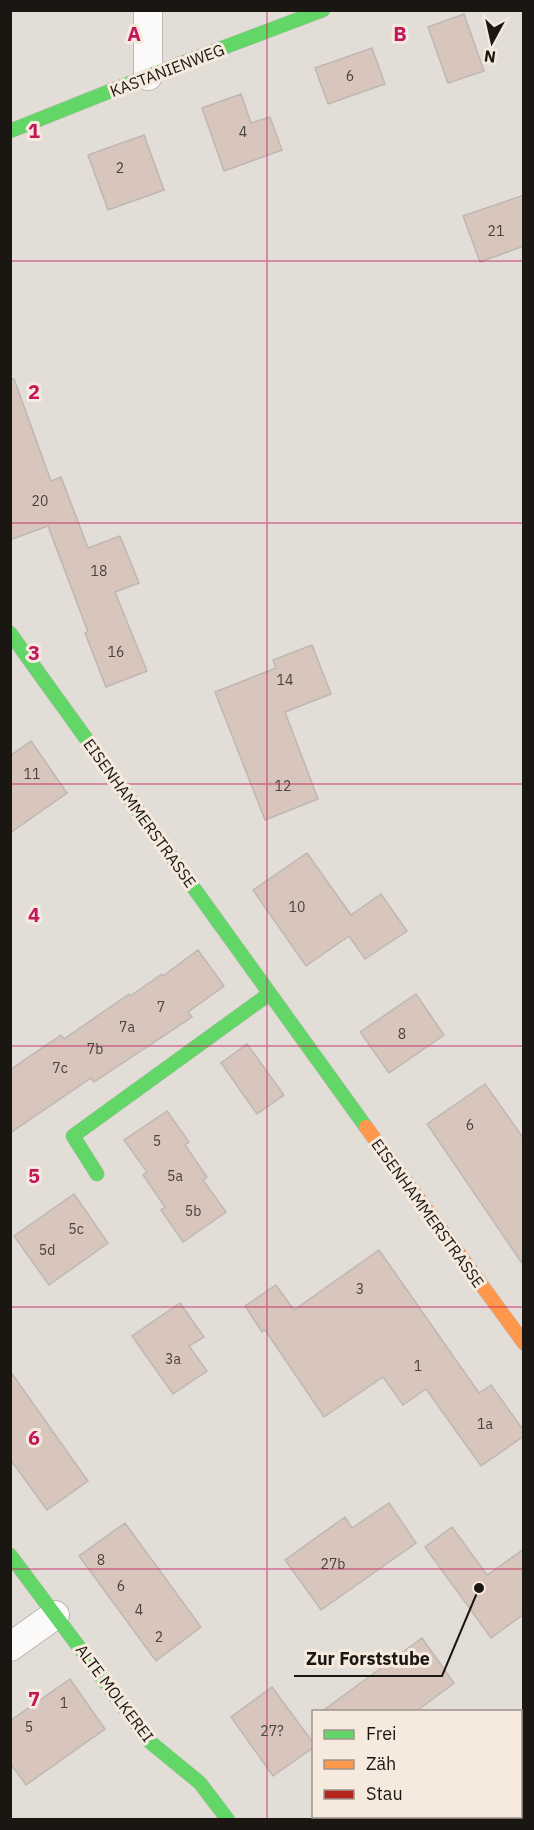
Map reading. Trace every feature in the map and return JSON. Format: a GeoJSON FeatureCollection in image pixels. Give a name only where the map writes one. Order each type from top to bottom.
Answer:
{"type":"FeatureCollection","features":[{"type":"Feature","properties":{"kind":"street"},"geometry":{"type":"LineString","coordinates":[[148,10],[148,76]]}},
{"type":"Feature","properties":{"kind":"street","name":"KASTANIENWEG"},"geometry":{"type":"LineString","coordinates":[[10,131],[323,10]]}},
{"type":"Feature","properties":{"kind":"street","name":"EISENHAMMERSTRASSE"},"geometry":{"type":"LineString","coordinates":[[10,633],[524,1344]]}},
{"type":"Feature","properties":{"kind":"street"},"geometry":{"type":"LineString","coordinates":[[97,1174],[73,1136],[269,994]]}},
{"type":"Feature","properties":{"kind":"street","name":"ALTE MOLKEREI"},"geometry":{"type":"LineString","coordinates":[[10,1555],[150,1742],[200,1783],[228,1820]]}},
{"type":"Feature","properties":{"kind":"street"},"geometry":{"type":"LineString","coordinates":[[10,1647],[55,1615]]}},
{"type":"Feature","properties":{"kind":"building"},"geometry":{"type":"Polygon","coordinates":[[[464,14],[484,71],[448,83],[428,27],[464,14]]]}},
{"type":"Feature","properties":{"kind":"building"},"geometry":{"type":"Polygon","coordinates":[[[372,48],[385,84],[328,104],[315,68],[372,48]]]}},
{"type":"Feature","properties":{"kind":"building"},"geometry":{"type":"Polygon","coordinates":[[[241,94],[251,123],[270,117],[282,150],[224,171],[202,108],[241,94]]]}},
{"type":"Feature","properties":{"kind":"building"},"geometry":{"type":"Polygon","coordinates":[[[144,135],[164,190],[108,210],[88,155],[144,135]]]}},
{"type":"Feature","properties":{"kind":"building"},"geometry":{"type":"Polygon","coordinates":[[[524,195],[524,246],[480,262],[463,216],[524,195]]]}},
{"type":"Feature","properties":{"kind":"building"},"geometry":{"type":"Polygon","coordinates":[[[10,379],[14,379],[51,481],[61,477],[88,548],[120,536],[139,583],[115,592],[147,671],[106,687],[48,526],[10,540],[10,379]]]}},
{"type":"Feature","properties":{"kind":"building"},"geometry":{"type":"Polygon","coordinates":[[[312,645],[331,694],[285,712],[318,799],[265,820],[215,692],[276,668],[273,660],[312,645]]]}},
{"type":"Feature","properties":{"kind":"building"},"geometry":{"type":"Polygon","coordinates":[[[31,741],[67,793],[10,833],[10,756],[31,741]]]}},
{"type":"Feature","properties":{"kind":"building"},"geometry":{"type":"Polygon","coordinates":[[[307,853],[351,915],[381,894],[407,931],[365,959],[349,936],[306,966],[253,890],[307,853]]]}},
{"type":"Feature","properties":{"kind":"building"},"geometry":{"type":"Polygon","coordinates":[[[198,950],[224,986],[188,1012],[192,1017],[94,1082],[91,1078],[10,1133],[10,1070],[61,1035],[64,1039],[129,994],[130,996],[162,974],[163,976],[198,950]]]}},
{"type":"Feature","properties":{"kind":"building"},"geometry":{"type":"Polygon","coordinates":[[[416,994],[444,1035],[389,1073],[360,1032],[416,994]]]}},
{"type":"Feature","properties":{"kind":"building"},"geometry":{"type":"Polygon","coordinates":[[[247,1044],[284,1095],[257,1114],[221,1063],[247,1044]]]}},
{"type":"Feature","properties":{"kind":"building"},"geometry":{"type":"Polygon","coordinates":[[[485,1084],[524,1139],[524,1266],[427,1124],[485,1084]]]}},
{"type":"Feature","properties":{"kind":"building"},"geometry":{"type":"Polygon","coordinates":[[[167,1111],[189,1142],[185,1145],[207,1177],[203,1180],[226,1212],[183,1242],[161,1210],[165,1207],[143,1175],[147,1172],[124,1140],[167,1111]]]}},
{"type":"Feature","properties":{"kind":"building"},"geometry":{"type":"Polygon","coordinates":[[[74,1194],[108,1243],[49,1285],[14,1236],[74,1194]]]}},
{"type":"Feature","properties":{"kind":"building"},"geometry":{"type":"Polygon","coordinates":[[[379,1250],[479,1393],[491,1385],[524,1431],[524,1436],[481,1466],[426,1389],[403,1405],[383,1377],[324,1417],[265,1330],[262,1332],[245,1306],[276,1285],[294,1310],[379,1250]]]}},
{"type":"Feature","properties":{"kind":"building"},"geometry":{"type":"Polygon","coordinates":[[[180,1303],[204,1337],[189,1346],[207,1371],[173,1394],[132,1336],[180,1303]]]}},
{"type":"Feature","properties":{"kind":"building"},"geometry":{"type":"Polygon","coordinates":[[[10,1371],[88,1481],[47,1510],[10,1459],[10,1371]]]}},
{"type":"Feature","properties":{"kind":"building"},"geometry":{"type":"Polygon","coordinates":[[[389,1503],[416,1543],[321,1610],[285,1560],[345,1517],[352,1528],[389,1503]]]}},
{"type":"Feature","properties":{"kind":"building"},"geometry":{"type":"Polygon","coordinates":[[[125,1523],[201,1627],[156,1661],[79,1556],[125,1523]]]}},
{"type":"Feature","properties":{"kind":"building"},"geometry":{"type":"Polygon","coordinates":[[[452,1527],[487,1575],[524,1549],[524,1614],[491,1638],[425,1547],[452,1527]]]}},
{"type":"Feature","properties":{"kind":"building"},"geometry":{"type":"Polygon","coordinates":[[[422,1638],[454,1683],[418,1710],[324,1710],[422,1638]]]}},
{"type":"Feature","properties":{"kind":"building"},"geometry":{"type":"Polygon","coordinates":[[[70,1679],[105,1729],[26,1785],[10,1763],[10,1721],[70,1679]]]}},
{"type":"Feature","properties":{"kind":"building"},"geometry":{"type":"Polygon","coordinates":[[[272,1687],[312,1741],[312,1748],[273,1776],[231,1717],[272,1687]]]}},
{"type":"Feature","properties":{"kind":"traffic: fast"},"geometry":{"type":"LineString","coordinates":[[10,131],[323,10]]}},
{"type":"Feature","properties":{"kind":"traffic: fast"},"geometry":{"type":"LineString","coordinates":[[10,633],[366,1127]]}},
{"type":"Feature","properties":{"kind":"traffic: fast"},"geometry":{"type":"LineString","coordinates":[[97,1174],[73,1136],[269,994]]}},
{"type":"Feature","properties":{"kind":"traffic: fast"},"geometry":{"type":"LineString","coordinates":[[10,1555],[150,1742],[200,1783],[228,1820]]}},
{"type":"Feature","properties":{"kind":"traffic: slow"},"geometry":{"type":"LineString","coordinates":[[366,1127],[524,1343]]}},
{"type":"Feature","properties":{"kind":"place","name":"Zur Forststube"},"geometry":{"type":"Point","coordinates":[479,1588]}}]}
